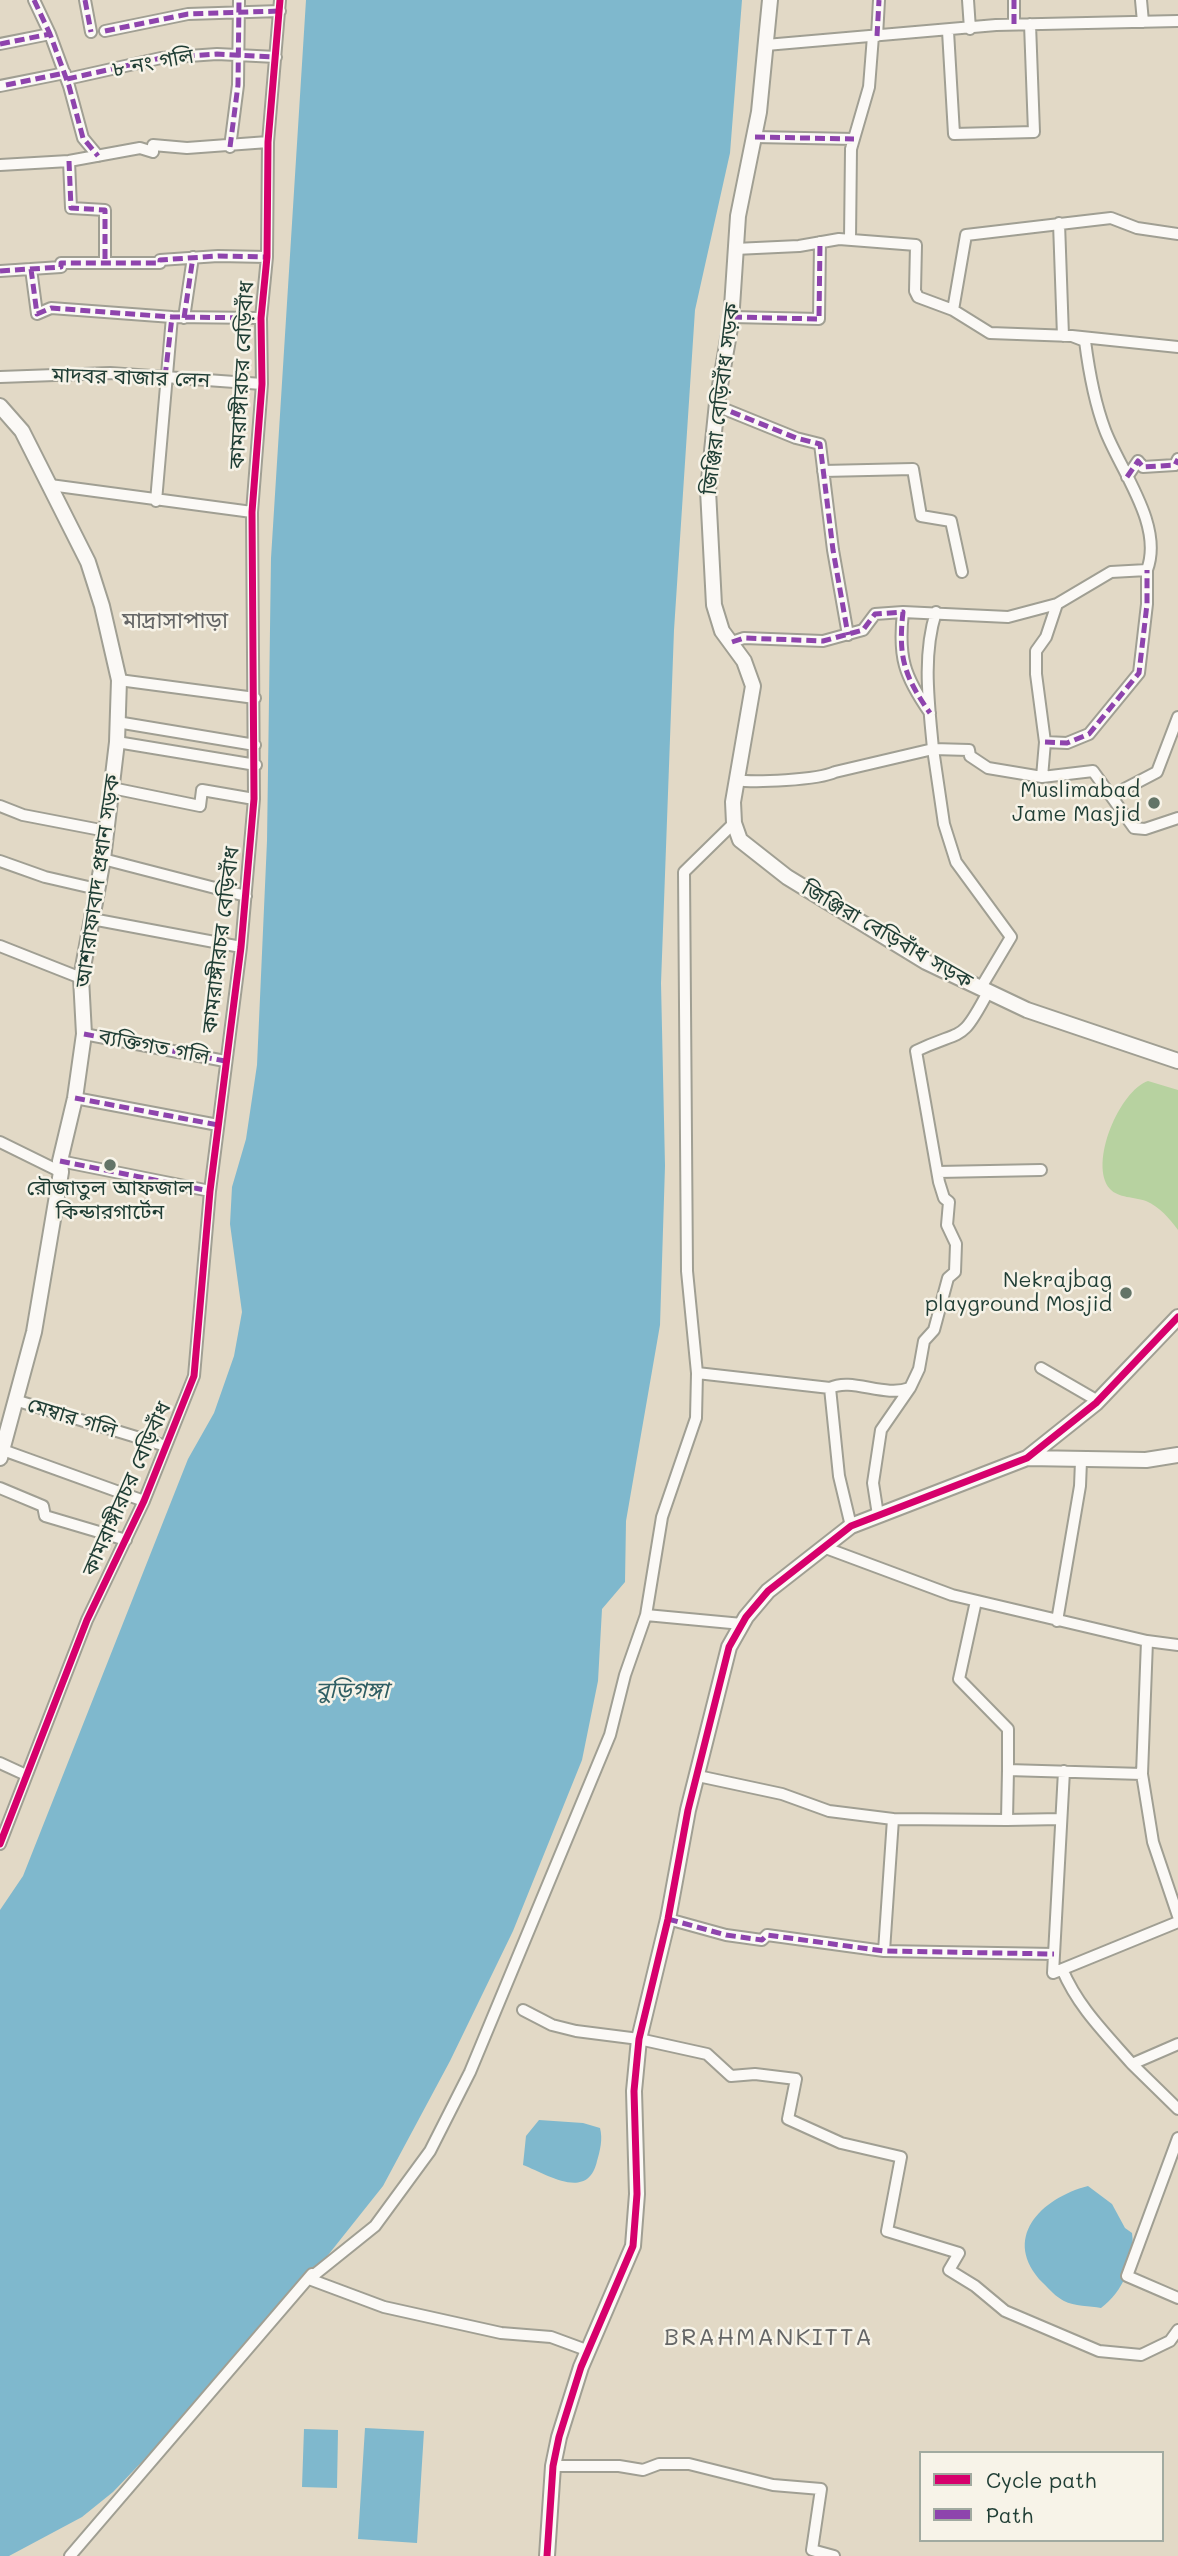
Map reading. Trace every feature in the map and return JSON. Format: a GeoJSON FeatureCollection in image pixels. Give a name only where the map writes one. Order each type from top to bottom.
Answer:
{"type":"FeatureCollection","features":[{"type":"Feature","properties":{"kind":"street"},"geometry":{"type":"LineString","coordinates":[[34,0],[66,76],[83,138],[98,156]]}},
{"type":"Feature","properties":{"kind":"street"},"geometry":{"type":"LineString","coordinates":[[85,0],[92,32]]}},
{"type":"Feature","properties":{"kind":"street","name":"জিঞ্জিরা বেড়িবাঁধ সড়ক"},"geometry":{"type":"LineString","coordinates":[[770,0],[755,137],[738,216],[732,317],[717,406],[708,491],[714,605],[723,631],[744,661],[753,687],[736,780],[734,823],[740,840],[787,877],[926,962],[1027,1010],[1178,1061]]}},
{"type":"Feature","properties":{"kind":"street"},"geometry":{"type":"LineString","coordinates":[[850,239],[854,139],[869,86],[879,0]]}},
{"type":"Feature","properties":{"kind":"street"},"geometry":{"type":"LineString","coordinates":[[968,0],[970,29]]}},
{"type":"Feature","properties":{"kind":"street"},"geometry":{"type":"LineString","coordinates":[[1014,0],[1014,24]]}},
{"type":"Feature","properties":{"kind":"street"},"geometry":{"type":"LineString","coordinates":[[1141,0],[1143,22]]}},
{"type":"Feature","properties":{"kind":"street"},"geometry":{"type":"LineString","coordinates":[[230,147],[239,55],[239,5]]}},
{"type":"Feature","properties":{"kind":"street"},"geometry":{"type":"LineString","coordinates":[[105,31],[239,5],[280,5]]}},
{"type":"Feature","properties":{"kind":"street","name":"কামরাঙ্গীরচর বেড়িবাঁধ"},"geometry":{"type":"LineString","coordinates":[[0,1844],[87,1620],[144,1501],[194,1376],[210,1191],[241,947],[254,799],[256,765],[252,512],[262,384],[261,318],[267,257],[268,142],[280,5]]}},
{"type":"Feature","properties":{"kind":"street"},"geometry":{"type":"LineString","coordinates":[[766,45],[1014,24],[1178,21]]}},
{"type":"Feature","properties":{"kind":"street"},"geometry":{"type":"LineString","coordinates":[[948,31],[954,134],[1034,132],[1030,24]]}},
{"type":"Feature","properties":{"kind":"street"},"geometry":{"type":"LineString","coordinates":[[0,44],[50,34]]}},
{"type":"Feature","properties":{"kind":"street","name":"৮ নং গলি"},"geometry":{"type":"LineString","coordinates":[[3,85],[161,58],[217,54],[276,57]]}},
{"type":"Feature","properties":{"kind":"street"},"geometry":{"type":"LineString","coordinates":[[755,137],[854,139]]}},
{"type":"Feature","properties":{"kind":"street"},"geometry":{"type":"LineString","coordinates":[[0,165],[69,161],[141,148],[153,152],[153,145],[230,147],[268,142]]}},
{"type":"Feature","properties":{"kind":"street"},"geometry":{"type":"LineString","coordinates":[[69,161],[71,208],[105,210],[105,262]]}},
{"type":"Feature","properties":{"kind":"street"},"geometry":{"type":"LineString","coordinates":[[953,310],[965,235],[1111,218],[1137,228],[1178,234]]}},
{"type":"Feature","properties":{"kind":"street"},"geometry":{"type":"LineString","coordinates":[[1059,223],[1067,336]]}},
{"type":"Feature","properties":{"kind":"street"},"geometry":{"type":"LineString","coordinates":[[736,249],[774,249],[850,239],[916,245],[915,291],[918,297],[953,310],[990,333],[1067,336],[1178,346]]}},
{"type":"Feature","properties":{"kind":"street"},"geometry":{"type":"LineString","coordinates":[[732,317],[819,319],[820,242]]}},
{"type":"Feature","properties":{"kind":"street"},"geometry":{"type":"LineString","coordinates":[[184,318],[186,292],[192,280],[193,257]]}},
{"type":"Feature","properties":{"kind":"street"},"geometry":{"type":"LineString","coordinates":[[0,271],[61,267],[61,263],[160,263],[160,260],[193,257],[267,257]]}},
{"type":"Feature","properties":{"kind":"street"},"geometry":{"type":"LineString","coordinates":[[32,269],[37,313],[51,308],[184,318],[261,318]]}},
{"type":"Feature","properties":{"kind":"street"},"geometry":{"type":"LineString","coordinates":[[156,501],[172,317]]}},
{"type":"Feature","properties":{"kind":"street"},"geometry":{"type":"LineString","coordinates":[[1045,742],[1067,743],[1089,734],[1139,673],[1150,560],[1144,507],[1127,477],[1101,418],[1090,379],[1086,341],[1067,336]]}},
{"type":"Feature","properties":{"kind":"street","name":"মাদবর বাজার লেন"},"geometry":{"type":"LineString","coordinates":[[0,377],[88,373],[262,384]]}},
{"type":"Feature","properties":{"kind":"street","name":"আশরাফাবাদ প্রধান সড়ক"},"geometry":{"type":"LineString","coordinates":[[0,406],[22,431],[88,562],[102,606],[118,680],[117,742],[112,788],[103,859],[81,978],[84,1034],[75,1098],[34,1332],[18,1401],[1,1452]]}},
{"type":"Feature","properties":{"kind":"street"},"geometry":{"type":"LineString","coordinates":[[717,406],[796,439],[817,442],[848,635]]}},
{"type":"Feature","properties":{"kind":"street"},"geometry":{"type":"LineString","coordinates":[[1127,477],[1138,461],[1143,467],[1175,465],[1178,459]]}},
{"type":"Feature","properties":{"kind":"street"},"geometry":{"type":"LineString","coordinates":[[823,471],[913,469],[921,516],[951,521],[961,572]]}},
{"type":"Feature","properties":{"kind":"street"},"geometry":{"type":"LineString","coordinates":[[50,485],[252,512]]}},
{"type":"Feature","properties":{"kind":"street"},"geometry":{"type":"LineString","coordinates":[[732,642],[744,638],[823,641],[867,628],[875,614],[936,612],[1008,617],[1057,604],[1111,572],[1147,570]]}},
{"type":"Feature","properties":{"kind":"street"},"geometry":{"type":"LineString","coordinates":[[1042,777],[1045,742],[1036,674],[1036,651],[1046,637],[1057,604]]}},
{"type":"Feature","properties":{"kind":"street"},"geometry":{"type":"LineString","coordinates":[[903,612],[900,656],[911,687],[930,713]]}},
{"type":"Feature","properties":{"kind":"street"},"geometry":{"type":"LineString","coordinates":[[878,1515],[873,1483],[881,1430],[910,1388],[919,1369],[924,1341],[933,1330],[948,1278],[956,1266],[957,1244],[947,1225],[949,1202],[944,1198],[938,1172],[916,1051],[962,1034],[971,1025],[984,990],[1011,937],[956,862],[944,824],[930,713],[929,635],[936,612]]}},
{"type":"Feature","properties":{"kind":"street"},"geometry":{"type":"LineString","coordinates":[[118,680],[255,698]]}},
{"type":"Feature","properties":{"kind":"street"},"geometry":{"type":"LineString","coordinates":[[1111,796],[1157,772],[1178,717]]}},
{"type":"Feature","properties":{"kind":"street"},"geometry":{"type":"LineString","coordinates":[[117,722],[255,745]]}},
{"type":"Feature","properties":{"kind":"street"},"geometry":{"type":"LineString","coordinates":[[117,742],[256,765]]}},
{"type":"Feature","properties":{"kind":"street"},"geometry":{"type":"LineString","coordinates":[[736,780],[765,782],[793,777],[821,778],[835,772],[933,749],[969,750],[970,755],[988,768],[1042,777],[1093,771],[1134,828],[1145,829],[1178,818]]}},
{"type":"Feature","properties":{"kind":"street"},"geometry":{"type":"LineString","coordinates":[[112,788],[200,806],[202,790],[254,799]]}},
{"type":"Feature","properties":{"kind":"street"},"geometry":{"type":"LineString","coordinates":[[0,806],[23,815],[106,831]]}},
{"type":"Feature","properties":{"kind":"street"},"geometry":{"type":"LineString","coordinates":[[589,2351],[551,2337],[501,2333],[384,2307],[309,2278],[375,2226],[436,2140],[470,2072],[610,1735],[625,1675],[646,1615],[662,1517],[696,1418],[697,1373],[687,1271],[684,872],[734,823]]}},
{"type":"Feature","properties":{"kind":"street"},"geometry":{"type":"LineString","coordinates":[[103,859],[246,896]]}},
{"type":"Feature","properties":{"kind":"street"},"geometry":{"type":"LineString","coordinates":[[0,861],[45,877],[97,889]]}},
{"type":"Feature","properties":{"kind":"street"},"geometry":{"type":"LineString","coordinates":[[92,919],[241,947]]}},
{"type":"Feature","properties":{"kind":"street"},"geometry":{"type":"LineString","coordinates":[[0,946],[81,978]]}},
{"type":"Feature","properties":{"kind":"street","name":"ব্যক্তিগত গলি"},"geometry":{"type":"LineString","coordinates":[[84,1034],[225,1060]]}},
{"type":"Feature","properties":{"kind":"street"},"geometry":{"type":"LineString","coordinates":[[75,1098],[218,1125]]}},
{"type":"Feature","properties":{"kind":"street"},"geometry":{"type":"LineString","coordinates":[[0,1142],[61,1167],[210,1191]]}},
{"type":"Feature","properties":{"kind":"street"},"geometry":{"type":"LineString","coordinates":[[938,1172],[1041,1170]]}},
{"type":"Feature","properties":{"kind":"street"},"geometry":{"type":"LineString","coordinates":[[547,2556],[553,2466],[559,2437],[589,2351],[633,2246],[637,2194],[634,2091],[639,2039],[729,1647],[742,1624],[768,1591],[852,1526],[1027,1458],[1098,1401],[1178,1317]]}},
{"type":"Feature","properties":{"kind":"street"},"geometry":{"type":"LineString","coordinates":[[1041,1368],[1098,1401]]}},
{"type":"Feature","properties":{"kind":"street"},"geometry":{"type":"LineString","coordinates":[[697,1373],[830,1388],[836,1385],[853,1386],[895,1392],[910,1388]]}},
{"type":"Feature","properties":{"kind":"street"},"geometry":{"type":"LineString","coordinates":[[830,1388],[839,1476],[852,1526]]}},
{"type":"Feature","properties":{"kind":"street","name":"মেম্বার গলি"},"geometry":{"type":"LineString","coordinates":[[18,1401],[166,1446]]}},
{"type":"Feature","properties":{"kind":"street"},"geometry":{"type":"LineString","coordinates":[[1,1452],[144,1501]]}},
{"type":"Feature","properties":{"kind":"street"},"geometry":{"type":"LineString","coordinates":[[1027,1458],[1146,1460],[1178,1455]]}},
{"type":"Feature","properties":{"kind":"street"},"geometry":{"type":"LineString","coordinates":[[1056,1621],[1081,1461]]}},
{"type":"Feature","properties":{"kind":"street"},"geometry":{"type":"LineString","coordinates":[[0,1488],[43,1506],[45,1516],[126,1540]]}},
{"type":"Feature","properties":{"kind":"street"},"geometry":{"type":"LineString","coordinates":[[823,1548],[976,1601],[1147,1641],[1178,1645]]}},
{"type":"Feature","properties":{"kind":"street"},"geometry":{"type":"LineString","coordinates":[[976,1601],[959,1679],[1008,1728],[1007,1820]]}},
{"type":"Feature","properties":{"kind":"street"},"geometry":{"type":"LineString","coordinates":[[646,1615],[742,1624]]}},
{"type":"Feature","properties":{"kind":"street"},"geometry":{"type":"LineString","coordinates":[[1147,1641],[1142,1774],[1153,1842],[1178,1916]]}},
{"type":"Feature","properties":{"kind":"street"},"geometry":{"type":"LineString","coordinates":[[0,1763],[26,1775]]}},
{"type":"Feature","properties":{"kind":"street"},"geometry":{"type":"LineString","coordinates":[[1008,1770],[1142,1774]]}},
{"type":"Feature","properties":{"kind":"street"},"geometry":{"type":"LineString","coordinates":[[1064,1771],[1053,1973],[1178,1922]]}},
{"type":"Feature","properties":{"kind":"street"},"geometry":{"type":"LineString","coordinates":[[698,1776],[782,1794],[829,1811],[892,1819],[1061,1819]]}},
{"type":"Feature","properties":{"kind":"street"},"geometry":{"type":"LineString","coordinates":[[884,1951],[892,1819]]}},
{"type":"Feature","properties":{"kind":"street"},"geometry":{"type":"LineString","coordinates":[[668,1919],[726,1935],[762,1940],[767,1935],[884,1951],[1054,1954]]}},
{"type":"Feature","properties":{"kind":"street"},"geometry":{"type":"LineString","coordinates":[[1062,1969],[1080,2005],[1132,2064],[1178,2109]]}},
{"type":"Feature","properties":{"kind":"street"},"geometry":{"type":"LineString","coordinates":[[523,2010],[552,2025],[617,2038],[639,2039],[708,2054],[731,2076],[755,2074],[796,2079],[788,2119],[841,2143],[901,2157],[887,2231],[959,2253],[948,2270],[975,2286],[1005,2311],[1099,2351],[1141,2355],[1170,2341],[1178,2330]]}},
{"type":"Feature","properties":{"kind":"street"},"geometry":{"type":"LineString","coordinates":[[1132,2064],[1178,2044]]}},
{"type":"Feature","properties":{"kind":"street"},"geometry":{"type":"LineString","coordinates":[[1178,2138],[1127,2276],[1178,2298]]}},
{"type":"Feature","properties":{"kind":"street"},"geometry":{"type":"LineString","coordinates":[[70,2556],[326,2258]]}},
{"type":"Feature","properties":{"kind":"street"},"geometry":{"type":"LineString","coordinates":[[553,2466],[619,2466],[643,2470],[659,2464],[690,2464],[773,2485],[821,2489],[812,2550],[834,2556]]}},
{"type":"Feature","properties":{"kind":"green space"},"geometry":{"type":"Polygon","coordinates":[[[1148,1081],[1178,1090],[1178,1230],[1164,1213],[1151,1203],[1113,1192],[1104,1178],[1105,1146],[1110,1129],[1127,1098],[1137,1087],[1148,1081]]]}},
{"type":"Feature","properties":{"kind":"water","name":"বুড়িগঙ্গা"},"geometry":{"type":"Polygon","coordinates":[[[306,0],[742,0],[730,153],[695,310],[674,630],[661,983],[665,1166],[660,1325],[626,1521],[625,1582],[602,1609],[598,1681],[582,1760],[513,1931],[450,2061],[383,2186],[309,2279],[227,2373],[113,2492],[82,2517],[9,2556],[0,2556],[0,1910],[23,1876],[188,1459],[214,1413],[234,1356],[242,1312],[230,1224],[232,1187],[246,1139],[257,1065],[267,841],[271,558],[306,0]]]}},
{"type":"Feature","properties":{"kind":"water"},"geometry":{"type":"Polygon","coordinates":[[[539,2120],[583,2123],[600,2128],[598,2157],[592,2173],[585,2180],[566,2182],[523,2165],[526,2136],[539,2120]]]}},
{"type":"Feature","properties":{"kind":"water"},"geometry":{"type":"Polygon","coordinates":[[[1088,2186],[1112,2204],[1125,2228],[1132,2233],[1130,2265],[1122,2285],[1101,2308],[1072,2304],[1058,2297],[1031,2267],[1025,2251],[1026,2236],[1032,2222],[1042,2210],[1055,2200],[1088,2186]]]}},
{"type":"Feature","properties":{"kind":"water"},"geometry":{"type":"Polygon","coordinates":[[[365,2428],[424,2431],[417,2543],[358,2539],[365,2428]]]}},
{"type":"Feature","properties":{"kind":"water"},"geometry":{"type":"Polygon","coordinates":[[[304,2429],[338,2430],[337,2488],[302,2487],[304,2429]]]}},
{"type":"Feature","properties":{"kind":"marked path"},"geometry":{"type":"LineString","coordinates":[[34,0],[50,34]]}},
{"type":"Feature","properties":{"kind":"marked path"},"geometry":{"type":"LineString","coordinates":[[85,0],[91,32]]}},
{"type":"Feature","properties":{"kind":"marked path"},"geometry":{"type":"LineString","coordinates":[[230,147],[238,85],[239,0]]}},
{"type":"Feature","properties":{"kind":"marked path"},"geometry":{"type":"LineString","coordinates":[[877,36],[879,0]]}},
{"type":"Feature","properties":{"kind":"marked path"},"geometry":{"type":"LineString","coordinates":[[1014,0],[1014,24]]}},
{"type":"Feature","properties":{"kind":"marked path"},"geometry":{"type":"LineString","coordinates":[[105,31],[188,14],[280,11]]}},
{"type":"Feature","properties":{"kind":"marked path"},"geometry":{"type":"LineString","coordinates":[[0,44],[50,34],[69,86],[83,138],[98,156]]}},
{"type":"Feature","properties":{"kind":"marked path"},"geometry":{"type":"LineString","coordinates":[[67,79],[161,58],[217,54],[276,57]]}},
{"type":"Feature","properties":{"kind":"marked path"},"geometry":{"type":"LineString","coordinates":[[6,85],[65,73]]}},
{"type":"Feature","properties":{"kind":"marked path"},"geometry":{"type":"LineString","coordinates":[[755,137],[854,139]]}},
{"type":"Feature","properties":{"kind":"marked path"},"geometry":{"type":"LineString","coordinates":[[69,161],[71,208],[105,210],[105,262]]}},
{"type":"Feature","properties":{"kind":"marked path"},"geometry":{"type":"LineString","coordinates":[[732,317],[819,319],[820,242]]}},
{"type":"Feature","properties":{"kind":"marked path"},"geometry":{"type":"LineString","coordinates":[[0,271],[61,267],[61,263],[160,263],[160,260],[218,256],[267,257]]}},
{"type":"Feature","properties":{"kind":"marked path"},"geometry":{"type":"LineString","coordinates":[[184,318],[193,257]]}},
{"type":"Feature","properties":{"kind":"marked path"},"geometry":{"type":"LineString","coordinates":[[31,269],[37,314],[51,308],[172,317],[261,318]]}},
{"type":"Feature","properties":{"kind":"marked path"},"geometry":{"type":"LineString","coordinates":[[165,377],[172,317]]}},
{"type":"Feature","properties":{"kind":"marked path"},"geometry":{"type":"LineString","coordinates":[[717,406],[796,438],[820,444],[833,550],[848,635]]}},
{"type":"Feature","properties":{"kind":"marked path"},"geometry":{"type":"LineString","coordinates":[[1127,477],[1138,461],[1143,467],[1175,465],[1178,459]]}},
{"type":"Feature","properties":{"kind":"marked path"},"geometry":{"type":"LineString","coordinates":[[1045,742],[1067,743],[1089,734],[1139,673],[1147,604],[1147,570]]}},
{"type":"Feature","properties":{"kind":"marked path"},"geometry":{"type":"LineString","coordinates":[[732,642],[744,638],[823,641],[863,630],[875,614],[903,612],[901,642],[905,666],[914,688],[930,713]]}},
{"type":"Feature","properties":{"kind":"marked path"},"geometry":{"type":"LineString","coordinates":[[84,1034],[225,1061]]}},
{"type":"Feature","properties":{"kind":"marked path"},"geometry":{"type":"LineString","coordinates":[[75,1098],[218,1125]]}},
{"type":"Feature","properties":{"kind":"marked path"},"geometry":{"type":"LineString","coordinates":[[60,1161],[210,1191]]}},
{"type":"Feature","properties":{"kind":"marked path"},"geometry":{"type":"LineString","coordinates":[[668,1919],[726,1935],[762,1940],[767,1935],[884,1951],[1054,1954]]}},
{"type":"Feature","properties":{"kind":"cycle path"},"geometry":{"type":"LineString","coordinates":[[0,1844],[87,1620],[144,1501],[194,1376],[210,1191],[241,947],[254,799],[252,512],[262,384],[261,318],[267,257],[268,142],[280,0]]}},
{"type":"Feature","properties":{"kind":"cycle path"},"geometry":{"type":"LineString","coordinates":[[547,2556],[553,2466],[559,2437],[581,2367],[633,2246],[637,2194],[634,2091],[639,2039],[668,1919],[688,1810],[729,1647],[746,1617],[768,1591],[851,1526],[1027,1458],[1096,1403],[1178,1317]]}},
{"type":"Feature","properties":{"kind":"place","name":"Muslimabad Jame Masjid"},"geometry":{"type":"Point","coordinates":[1154,803]}},
{"type":"Feature","properties":{"kind":"place","name":"রৌজাতুল আফজাল কিন্ডারগার্টেন"},"geometry":{"type":"Point","coordinates":[110,1165]}},
{"type":"Feature","properties":{"kind":"place","name":"Nekrajbag playground Mosjid"},"geometry":{"type":"Point","coordinates":[1126,1293]}},
{"type":"Feature","properties":{"kind":"district","name":"মাদ্রাসাপাড়া"},"geometry":{"type":"Point","coordinates":[175,621]}},
{"type":"Feature","properties":{"kind":"district","name":"BRAHMANKITTA"},"geometry":{"type":"Point","coordinates":[769,2338]}}]}
